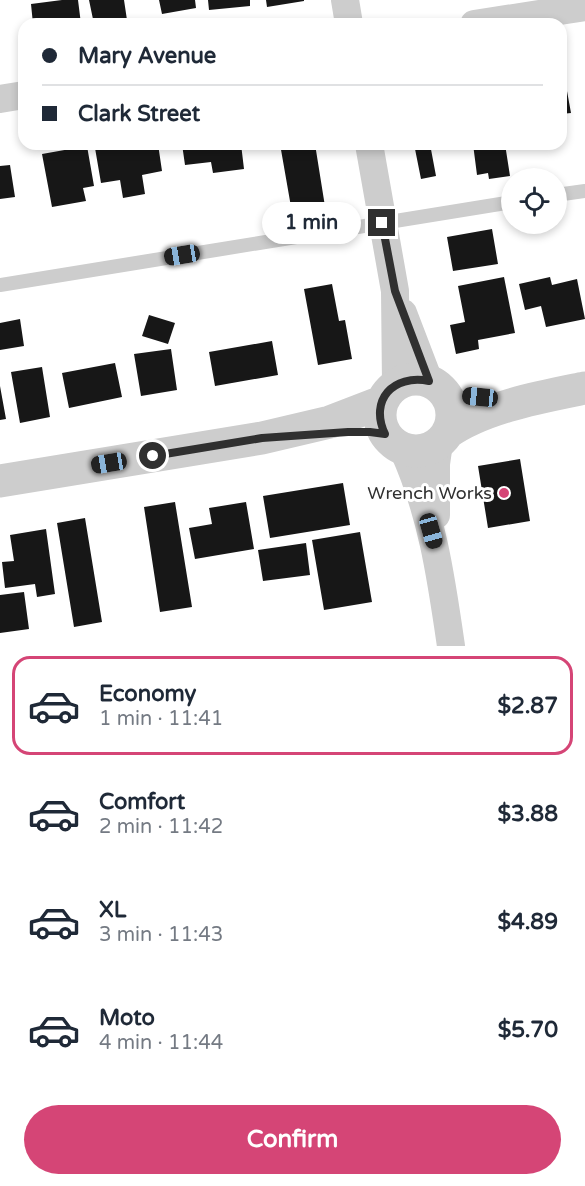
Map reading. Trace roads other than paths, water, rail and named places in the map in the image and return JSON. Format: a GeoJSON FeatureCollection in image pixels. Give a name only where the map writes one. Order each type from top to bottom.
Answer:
{"type":"FeatureCollection","features":[{"type":"Feature","properties":{"kind":"street"},"geometry":{"type":"LineString","coordinates":[[345,0],[348,18]]}},
{"type":"Feature","properties":{"kind":"street"},"geometry":{"type":"LineString","coordinates":[[513,18],[585,7]]}},
{"type":"Feature","properties":{"kind":"street"},"geometry":{"type":"LineString","coordinates":[[0,99],[18,96]]}},
{"type":"Feature","properties":{"kind":"street"},"geometry":{"type":"LineString","coordinates":[[370,150],[395,291],[397,322],[389,393],[379,412],[380,424],[394,442],[418,488],[436,550],[451,646]]}},
{"type":"Feature","properties":{"kind":"street"},"geometry":{"type":"LineString","coordinates":[[395,291],[434,384],[447,397],[452,409],[452,421],[443,438],[436,474],[436,550]]}},
{"type":"Feature","properties":{"kind":"street"},"geometry":{"type":"LineString","coordinates":[[0,481],[262,438],[330,422],[389,393],[407,380],[418,379],[468,396],[492,398],[543,396]]}},
{"type":"Feature","properties":{"kind":"street"},"geometry":{"type":"LineString","coordinates":[[262,438],[370,432],[416,452],[428,449],[465,420],[543,396],[585,388]]}},
{"type":"Feature","properties":{"kind":"lane"},"geometry":{"type":"LineString","coordinates":[[567,193],[585,191]]}},
{"type":"Feature","properties":{"kind":"lane"},"geometry":{"type":"LineString","coordinates":[[0,285],[501,204]]}},
{"type":"Feature","properties":{"kind":"place","name":"Wrench Works"},"geometry":{"type":"Point","coordinates":[504,493]}}]}
